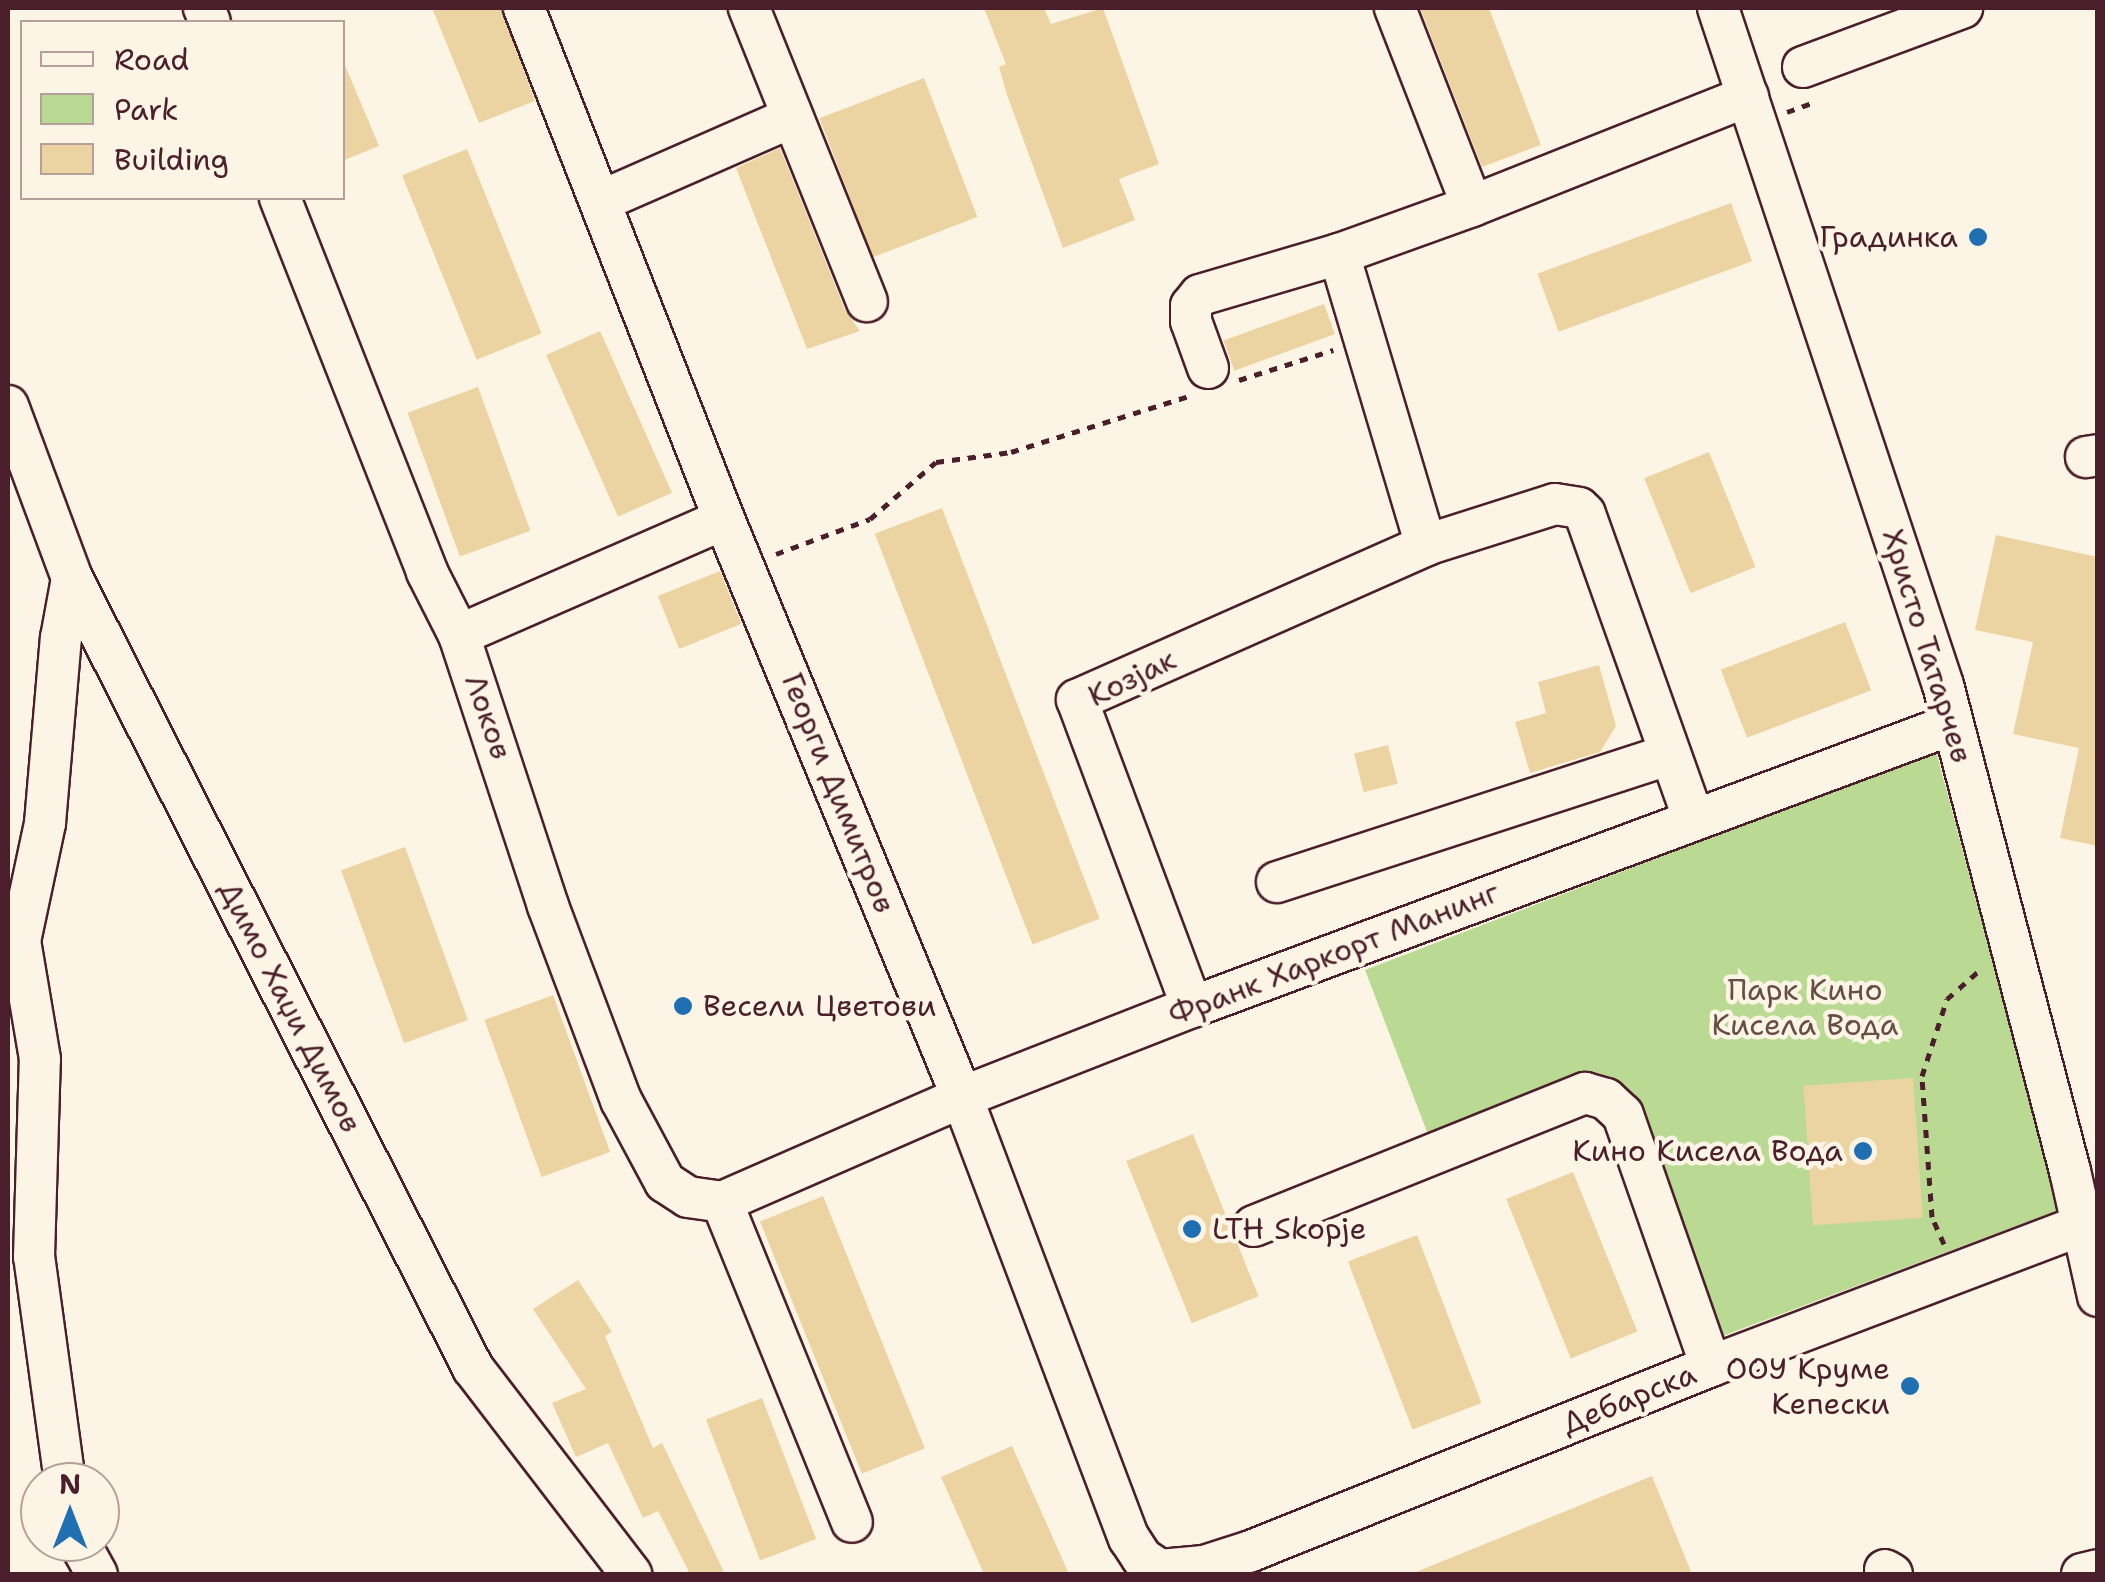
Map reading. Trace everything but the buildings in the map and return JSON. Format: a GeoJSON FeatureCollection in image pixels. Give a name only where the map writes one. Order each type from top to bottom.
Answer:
{"type":"FeatureCollection","features":[{"type":"Feature","properties":{"kind":"street","name":"Георги Димитров"},"geometry":{"type":"LineString","coordinates":[[524,8],[724,519],[962,1097],[1128,1538],[1142,1558],[1159,1572]]}},
{"type":"Feature","properties":{"kind":"street"},"geometry":{"type":"LineString","coordinates":[[749,8],[867,301]]}},
{"type":"Feature","properties":{"kind":"street"},"geometry":{"type":"LineString","coordinates":[[1395,8],[1472,206]]}},
{"type":"Feature","properties":{"kind":"street","name":"Христо Татарчев"},"geometry":{"type":"LineString","coordinates":[[1718,8],[1904,561],[1953,724],[2090,1222],[2098,1296]]}},
{"type":"Feature","properties":{"kind":"street"},"geometry":{"type":"LineString","coordinates":[[1803,67],[1962,8]]}},
{"type":"Feature","properties":{"kind":"street"},"geometry":{"type":"LineString","coordinates":[[1221,374],[1191,322],[1190,306],[1200,295],[1339,254],[1472,206],[1748,96]]}},
{"type":"Feature","properties":{"kind":"street"},"geometry":{"type":"LineString","coordinates":[[601,201],[792,116]]}},
{"type":"Feature","properties":{"kind":"street","name":"Локов"},"geometry":{"type":"LineString","coordinates":[[281,200],[427,572],[459,635],[548,906],[621,1100],[665,1182],[688,1197],[722,1202]]}},
{"type":"Feature","properties":{"kind":"street"},"geometry":{"type":"LineString","coordinates":[[1339,254],[1426,546]]}},
{"type":"Feature","properties":{"kind":"street","name":"Димо Хаџи Димов"},"geometry":{"type":"LineString","coordinates":[[8,406],[72,578],[473,1368],[631,1574]]}},
{"type":"Feature","properties":{"kind":"street","name":"Козјак"},"geometry":{"type":"LineString","coordinates":[[1192,1007],[1077,700],[1426,546],[1555,504],[1579,508],[1585,514],[1693,818]]}},
{"type":"Feature","properties":{"kind":"street"},"geometry":{"type":"LineString","coordinates":[[459,635],[724,519]]}},
{"type":"Feature","properties":{"kind":"street"},"geometry":{"type":"LineString","coordinates":[[62,1462],[34,1257],[40,1059],[18,1005],[20,941],[45,823],[61,638],[72,578]]}},
{"type":"Feature","properties":{"kind":"street","name":"Франк Харкорт Манинг"},"geometry":{"type":"LineString","coordinates":[[722,1202],[962,1097],[1192,1007],[1953,724]]}},
{"type":"Feature","properties":{"kind":"street"},"geometry":{"type":"LineString","coordinates":[[1278,882],[1669,754]]}},
{"type":"Feature","properties":{"kind":"street"},"geometry":{"type":"LineString","coordinates":[[1254,1226],[1585,1093],[1606,1100],[1623,1114],[1711,1366]]}},
{"type":"Feature","properties":{"kind":"street"},"geometry":{"type":"LineString","coordinates":[[722,1202],[852,1522]]}},
{"type":"Feature","properties":{"kind":"street","name":"Дебарска"},"geometry":{"type":"LineString","coordinates":[[1159,1572],[1258,1563],[1711,1366],[2090,1222]]}},
{"type":"Feature","properties":{"kind":"street"},"geometry":{"type":"LineString","coordinates":[[2082,1574],[2098,1570]]}},
{"type":"Feature","properties":{"kind":"path"},"geometry":{"type":"LineString","coordinates":[[746,566],[870,519],[936,462],[1011,452],[1198,394],[1221,374],[1364,340]]}},
{"type":"Feature","properties":{"kind":"path"},"geometry":{"type":"LineString","coordinates":[[1957,1271],[1932,1217],[1922,1076],[1946,999],[1992,959]]}},
{"type":"Feature","properties":{"kind":"green space","name":"Парк Кино Кисела Вода"},"geometry":{"type":"Polygon","coordinates":[[[1936,751],[2059,1210],[1720,1337],[1634,1094],[1583,1076],[1429,1137],[1365,970],[1936,751]]]}},
{"type":"Feature","properties":{"kind":"place","name":"Градинка"},"geometry":{"type":"Point","coordinates":[1978,237]}},
{"type":"Feature","properties":{"kind":"place","name":"Весели Цветови"},"geometry":{"type":"Point","coordinates":[683,1006]}},
{"type":"Feature","properties":{"kind":"place","name":"Кино Кисела Вода"},"geometry":{"type":"Point","coordinates":[1863,1151]}},
{"type":"Feature","properties":{"kind":"place","name":"LTH Skopje"},"geometry":{"type":"Point","coordinates":[1192,1229]}},
{"type":"Feature","properties":{"kind":"place","name":"ООУ Круме Кепески"},"geometry":{"type":"Point","coordinates":[1910,1386]}}]}
